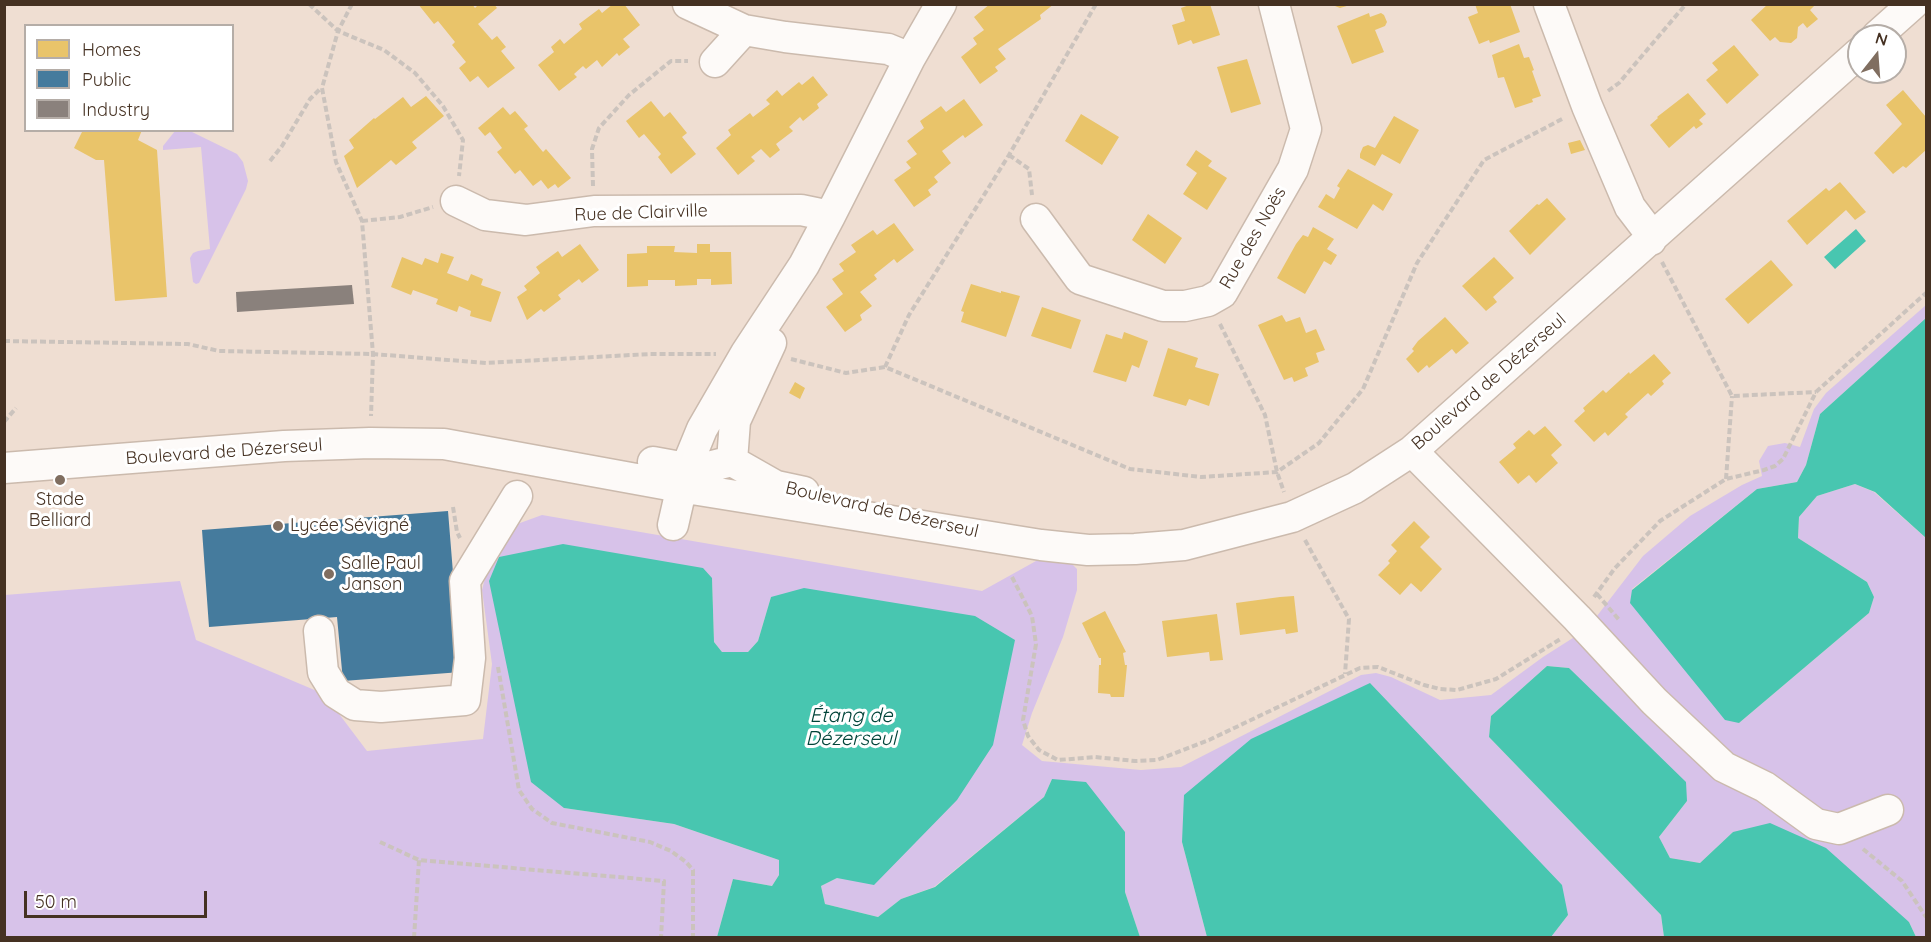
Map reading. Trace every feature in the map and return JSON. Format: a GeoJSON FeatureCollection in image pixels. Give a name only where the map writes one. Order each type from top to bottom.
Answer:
{"type":"FeatureCollection","features":[{"type":"Feature","properties":{"kind":"street"},"geometry":{"type":"LineString","coordinates":[[688,4],[744,30],[888,49],[910,58]]}},
{"type":"Feature","properties":{"kind":"street"},"geometry":{"type":"LineString","coordinates":[[673,525],[683,478],[702,429],[756,353],[830,216],[910,58],[941,4]]}},
{"type":"Feature","properties":{"kind":"street","name":"Rue des Noës"},"geometry":{"type":"LineString","coordinates":[[1036,219],[1080,279],[1163,306],[1185,306],[1208,301],[1222,293],[1293,169],[1306,129],[1274,4]]}},
{"type":"Feature","properties":{"kind":"street"},"geometry":{"type":"LineString","coordinates":[[1549,4],[1587,106],[1630,207],[1646,228],[1651,240]]}},
{"type":"Feature","properties":{"kind":"street"},"geometry":{"type":"LineString","coordinates":[[1890,24],[1912,4]]}},
{"type":"Feature","properties":{"kind":"street"},"geometry":{"type":"LineString","coordinates":[[715,62],[744,30]]}},
{"type":"Feature","properties":{"kind":"street","name":"Boulevard de Dézerseul"},"geometry":{"type":"LineString","coordinates":[[4,468],[194,452],[370,443],[444,444],[683,478],[1041,545],[1088,550],[1135,549],[1184,544],[1292,517],[1355,488],[1412,452],[1847,63]]}},
{"type":"Feature","properties":{"kind":"street","name":"Rue de Clairville"},"geometry":{"type":"LineString","coordinates":[[456,201],[485,215],[526,220],[594,211],[801,210],[830,216]]}},
{"type":"Feature","properties":{"kind":"street"},"geometry":{"type":"LineString","coordinates":[[732,461],[735,421],[756,353]]}},
{"type":"Feature","properties":{"kind":"street"},"geometry":{"type":"LineString","coordinates":[[1412,452],[1577,618],[1654,702],[1724,767],[1765,787],[1816,824],[1839,829],[1888,810]]}},
{"type":"Feature","properties":{"kind":"street","name":"Boulevard de Dézerseul"},"geometry":{"type":"LineString","coordinates":[[683,478],[708,467],[732,461],[776,486],[1041,545]]}},
{"type":"Feature","properties":{"kind":"street"},"geometry":{"type":"LineString","coordinates":[[319,631],[323,672],[336,693],[355,705],[381,707],[465,700],[470,658],[465,581],[518,496]]}},
{"type":"Feature","properties":{"kind":"path"},"geometry":{"type":"LineString","coordinates":[[309,4],[338,31],[384,50],[415,73],[443,106],[463,140],[456,201],[400,217],[362,221]]}},
{"type":"Feature","properties":{"kind":"path"},"geometry":{"type":"LineString","coordinates":[[352,4],[338,31],[322,88],[336,162],[362,221],[373,354],[370,443]]}},
{"type":"Feature","properties":{"kind":"path"},"geometry":{"type":"LineString","coordinates":[[885,367],[909,315],[1009,154],[1096,4]]}},
{"type":"Feature","properties":{"kind":"path"},"geometry":{"type":"LineString","coordinates":[[4,341],[188,344],[219,351],[373,354],[486,363],[650,354],[756,353],[846,373],[885,367],[1130,469],[1201,477],[1277,472],[1319,442],[1363,389],[1417,262],[1484,160],[1587,106],[1619,83],[1686,4]]}},
{"type":"Feature","properties":{"kind":"path"},"geometry":{"type":"LineString","coordinates":[[594,211],[592,149],[599,128],[629,95],[671,61],[715,62]]}},
{"type":"Feature","properties":{"kind":"path"},"geometry":{"type":"LineString","coordinates":[[270,161],[282,146],[310,99],[322,88]]}},
{"type":"Feature","properties":{"kind":"path"},"geometry":{"type":"LineString","coordinates":[[1009,154],[1029,169],[1036,219]]}},
{"type":"Feature","properties":{"kind":"path"},"geometry":{"type":"LineString","coordinates":[[1651,240],[1732,396],[1726,479]]}},
{"type":"Feature","properties":{"kind":"path"},"geometry":{"type":"LineString","coordinates":[[1012,577],[1032,616],[1036,644],[1023,720],[1028,736],[1039,750],[1058,760],[1095,757],[1135,761],[1156,760],[1209,740],[1360,668],[1378,667],[1440,689],[1457,690],[1496,679],[1564,636],[1615,568],[1660,521],[1726,479],[1764,470],[1775,466],[1783,459],[1816,392],[1926,293]]}},
{"type":"Feature","properties":{"kind":"path"},"geometry":{"type":"LineString","coordinates":[[1208,301],[1265,416],[1277,472],[1292,517],[1348,619],[1344,675]]}},
{"type":"Feature","properties":{"kind":"path"},"geometry":{"type":"LineString","coordinates":[[1732,396],[1816,392]]}},
{"type":"Feature","properties":{"kind":"path"},"geometry":{"type":"LineString","coordinates":[[4,422],[16,408]]}},
{"type":"Feature","properties":{"kind":"path"},"geometry":{"type":"LineString","coordinates":[[498,664],[519,790],[532,809],[552,823],[650,842],[671,851],[686,862],[693,870],[693,938]]}},
{"type":"Feature","properties":{"kind":"path"},"geometry":{"type":"LineString","coordinates":[[1839,829],[1902,880],[1926,917]]}},
{"type":"Feature","properties":{"kind":"path"},"geometry":{"type":"LineString","coordinates":[[380,842],[419,860],[664,881],[661,938]]}},
{"type":"Feature","properties":{"kind":"path"},"geometry":{"type":"LineString","coordinates":[[414,938],[419,860]]}},
{"type":"Feature","properties":{"kind":"shaded area"},"geometry":{"type":"Polygon","coordinates":[[[174,132],[192,132],[237,154],[243,162],[248,181],[199,283],[196,284],[193,282],[190,258],[193,253],[210,249],[201,147],[163,150],[163,146],[174,132]]]}},
{"type":"Feature","properties":{"kind":"shaded area"},"geometry":{"type":"Polygon","coordinates":[[[1926,305],[1926,318],[1820,414],[1806,465],[1797,482],[1757,489],[1632,589],[1739,723],[1869,613],[1874,597],[1867,582],[1798,538],[1799,517],[1817,496],[1855,484],[1874,492],[1926,538],[1926,937],[1916,937],[1909,922],[1733,832],[1700,863],[1670,858],[1659,837],[1687,801],[1569,668],[1547,666],[1491,716],[1489,737],[1661,915],[1664,937],[1551,937],[1568,915],[1182,842],[1207,937],[1140,937],[1125,892],[1125,832],[1052,779],[1044,797],[934,887],[901,899],[878,917],[825,904],[821,886],[837,878],[771,597],[758,641],[748,652],[722,652],[714,642],[712,578],[564,808],[674,824],[779,860],[779,875],[772,886],[733,879],[717,937],[5,937],[5,595],[180,581],[196,640],[324,694],[367,751],[483,739],[492,664],[482,590],[490,558],[501,538],[520,523],[542,515],[982,591],[1045,556],[1068,560],[1077,569],[1077,590],[1063,637],[1032,713],[1022,745],[1042,761],[1141,770],[1181,767],[1361,675],[1376,673],[1391,677],[1440,700],[1491,695],[1543,657],[1587,629],[1643,556],[1690,516],[1742,485],[1762,476],[1759,461],[1768,446],[1785,443],[1800,447],[1814,409],[1826,393],[1926,305]]]}},
{"type":"Feature","properties":{"kind":"water"},"geometry":{"type":"Polygon","coordinates":[[[1856,229],[1866,241],[1835,269],[1824,257],[1856,229]]]}},
{"type":"Feature","properties":{"kind":"water"},"geometry":{"type":"Polygon","coordinates":[[[1926,318],[1926,538],[1875,492],[1855,484],[1817,496],[1799,517],[1798,538],[1867,582],[1874,597],[1869,613],[1739,723],[1725,720],[1630,603],[1632,590],[1757,489],[1797,482],[1806,465],[1820,414],[1926,318]]]}},
{"type":"Feature","properties":{"kind":"water","name":"Étang de Dézerseul"},"geometry":{"type":"Polygon","coordinates":[[[563,544],[703,568],[712,578],[714,642],[722,652],[748,652],[758,641],[771,597],[804,588],[975,616],[1015,640],[993,745],[957,800],[874,885],[837,878],[821,886],[825,904],[878,917],[901,899],[935,887],[1044,797],[1052,779],[1086,782],[1125,832],[1125,892],[1140,937],[717,937],[733,879],[772,886],[779,875],[779,860],[674,824],[564,808],[531,782],[489,581],[499,557],[563,544]]]}},
{"type":"Feature","properties":{"kind":"water"},"geometry":{"type":"Polygon","coordinates":[[[1547,666],[1569,668],[1686,782],[1687,801],[1659,837],[1670,858],[1700,863],[1733,832],[1770,823],[1826,848],[1909,922],[1916,937],[1664,937],[1661,915],[1489,737],[1491,716],[1547,666]]]}},
{"type":"Feature","properties":{"kind":"water"},"geometry":{"type":"Polygon","coordinates":[[[1370,683],[1562,885],[1568,915],[1551,937],[1207,937],[1182,842],[1184,795],[1251,739],[1370,683]]]}},
{"type":"Feature","properties":{"kind":"building: Homes"},"geometry":{"type":"Polygon","coordinates":[[[418,4],[472,4],[475,8],[479,4],[494,4],[497,8],[478,24],[492,40],[497,36],[506,47],[501,51],[515,68],[488,88],[478,76],[470,82],[459,68],[466,62],[452,45],[455,42],[438,21],[434,24],[418,4]]]}},
{"type":"Feature","properties":{"kind":"building: Homes"},"geometry":{"type":"Polygon","coordinates":[[[613,4],[624,4],[640,25],[623,39],[630,47],[619,56],[617,53],[602,67],[597,60],[586,69],[583,66],[574,74],[577,77],[559,91],[538,65],[554,52],[551,47],[560,39],[564,44],[582,29],[579,24],[599,9],[602,13],[613,4]]]}},
{"type":"Feature","properties":{"kind":"building: Homes"},"geometry":{"type":"Polygon","coordinates":[[[990,4],[1054,4],[1040,15],[1041,19],[998,49],[1006,59],[995,67],[998,71],[980,84],[961,57],[977,44],[973,38],[984,30],[974,17],[990,4]]]}},
{"type":"Feature","properties":{"kind":"building: Homes"},"geometry":{"type":"Polygon","coordinates":[[[1192,4],[1210,4],[1220,35],[1193,44],[1191,40],[1178,45],[1172,25],[1185,21],[1181,8],[1192,4]]]}},
{"type":"Feature","properties":{"kind":"building: Homes"},"geometry":{"type":"Polygon","coordinates":[[[1330,4],[1350,4],[1350,5],[1340,8],[1330,4]]]}},
{"type":"Feature","properties":{"kind":"building: Homes"},"geometry":{"type":"Polygon","coordinates":[[[1475,4],[1510,4],[1520,32],[1490,43],[1489,40],[1479,44],[1468,17],[1478,13],[1475,4]]]}},
{"type":"Feature","properties":{"kind":"building: Homes"},"geometry":{"type":"Polygon","coordinates":[[[1768,4],[1816,4],[1810,10],[1818,19],[1807,28],[1803,23],[1798,27],[1797,38],[1791,43],[1780,42],[1775,37],[1770,41],[1751,20],[1768,4]]]}},
{"type":"Feature","properties":{"kind":"building: Homes"},"geometry":{"type":"Polygon","coordinates":[[[1369,13],[1370,17],[1381,13],[1387,22],[1385,26],[1375,30],[1384,52],[1352,64],[1337,26],[1369,13]]]}},
{"type":"Feature","properties":{"kind":"building: Homes"},"geometry":{"type":"Polygon","coordinates":[[[1519,44],[1524,58],[1529,57],[1541,96],[1532,99],[1533,102],[1515,108],[1504,77],[1498,78],[1492,55],[1519,44]]]}},
{"type":"Feature","properties":{"kind":"building: Homes"},"geometry":{"type":"Polygon","coordinates":[[[1734,45],[1759,75],[1727,104],[1706,80],[1718,70],[1712,63],[1734,45]]]}},
{"type":"Feature","properties":{"kind":"building: Homes"},"geometry":{"type":"Polygon","coordinates":[[[1247,59],[1261,104],[1231,113],[1217,67],[1247,59]]]}},
{"type":"Feature","properties":{"kind":"building: Homes"},"geometry":{"type":"Polygon","coordinates":[[[813,76],[828,95],[817,104],[819,108],[803,121],[800,117],[789,127],[793,131],[776,144],[780,150],[770,158],[761,149],[751,157],[755,161],[738,175],[716,148],[731,135],[728,130],[750,113],[753,117],[770,104],[766,100],[777,90],[782,96],[799,82],[802,85],[813,76]]]}},
{"type":"Feature","properties":{"kind":"building: Homes"},"geometry":{"type":"Polygon","coordinates":[[[1903,90],[1926,117],[1926,150],[1906,168],[1903,166],[1893,174],[1874,153],[1902,124],[1886,105],[1903,90]]]}},
{"type":"Feature","properties":{"kind":"building: Homes"},"geometry":{"type":"Polygon","coordinates":[[[1688,93],[1706,114],[1699,120],[1703,124],[1696,129],[1694,126],[1669,148],[1650,125],[1688,93]]]}},
{"type":"Feature","properties":{"kind":"building: Homes"},"geometry":{"type":"Polygon","coordinates":[[[426,96],[444,116],[412,142],[417,148],[396,165],[391,160],[357,188],[344,156],[354,148],[349,140],[403,97],[411,107],[426,96]]]}},
{"type":"Feature","properties":{"kind":"building: Homes"},"geometry":{"type":"Polygon","coordinates":[[[964,99],[983,125],[965,138],[963,135],[942,151],[951,163],[934,177],[938,182],[928,190],[931,195],[914,207],[894,180],[911,168],[906,162],[917,154],[907,141],[924,128],[920,121],[941,106],[946,112],[964,99]]]}},
{"type":"Feature","properties":{"kind":"building: Homes"},"geometry":{"type":"Polygon","coordinates":[[[651,101],[664,117],[670,112],[687,133],[682,137],[696,154],[671,174],[658,157],[661,154],[644,134],[639,138],[626,121],[651,101]]]}},
{"type":"Feature","properties":{"kind":"building: Homes"},"geometry":{"type":"Polygon","coordinates":[[[503,107],[510,115],[515,111],[528,126],[524,129],[543,152],[546,149],[571,178],[558,188],[555,184],[548,189],[541,180],[533,186],[520,170],[515,174],[497,152],[502,148],[490,132],[485,136],[478,128],[503,107]]]}},
{"type":"Feature","properties":{"kind":"building: Homes"},"geometry":{"type":"Polygon","coordinates":[[[1081,114],[1119,137],[1102,165],[1065,141],[1081,114]]]}},
{"type":"Feature","properties":{"kind":"building: Homes"},"geometry":{"type":"Polygon","coordinates":[[[1394,116],[1419,130],[1400,164],[1382,154],[1375,166],[1360,158],[1363,147],[1368,145],[1375,148],[1394,116]]]}},
{"type":"Feature","properties":{"kind":"building: Homes"},"geometry":{"type":"Polygon","coordinates":[[[82,132],[141,132],[138,140],[157,150],[167,297],[115,301],[104,160],[96,160],[74,148],[82,132]]]}},
{"type":"Feature","properties":{"kind":"building: Homes"},"geometry":{"type":"Polygon","coordinates":[[[1580,140],[1585,150],[1571,154],[1568,143],[1580,140]]]}},
{"type":"Feature","properties":{"kind":"building: Homes"},"geometry":{"type":"Polygon","coordinates":[[[1196,150],[1212,161],[1208,166],[1227,178],[1207,210],[1183,194],[1197,173],[1186,165],[1196,150]]]}},
{"type":"Feature","properties":{"kind":"building: Homes"},"geometry":{"type":"Polygon","coordinates":[[[1348,169],[1393,194],[1383,211],[1373,204],[1357,229],[1318,207],[1326,194],[1334,199],[1340,188],[1337,186],[1348,169]]]}},
{"type":"Feature","properties":{"kind":"building: Homes"},"geometry":{"type":"Polygon","coordinates":[[[1840,182],[1866,212],[1855,220],[1846,210],[1807,245],[1787,221],[1826,188],[1829,191],[1840,182]]]}},
{"type":"Feature","properties":{"kind":"building: Homes"},"geometry":{"type":"Polygon","coordinates":[[[1547,198],[1566,219],[1530,255],[1509,231],[1537,204],[1539,205],[1547,198]]]}},
{"type":"Feature","properties":{"kind":"building: Homes"},"geometry":{"type":"Polygon","coordinates":[[[1148,214],[1182,238],[1165,264],[1132,240],[1148,214]]]}},
{"type":"Feature","properties":{"kind":"building: Homes"},"geometry":{"type":"Polygon","coordinates":[[[894,223],[914,250],[897,263],[894,259],[874,275],[877,279],[860,292],[872,306],[860,315],[862,320],[845,332],[826,307],[843,294],[832,279],[844,271],[839,264],[856,252],[851,245],[873,230],[877,235],[894,223]]]}},
{"type":"Feature","properties":{"kind":"building: Homes"},"geometry":{"type":"Polygon","coordinates":[[[1313,227],[1334,239],[1327,249],[1337,255],[1331,265],[1324,261],[1305,294],[1277,278],[1296,244],[1303,235],[1308,237],[1313,227]]]}},
{"type":"Feature","properties":{"kind":"building: Homes"},"geometry":{"type":"Polygon","coordinates":[[[580,244],[599,270],[582,283],[579,279],[558,295],[561,299],[544,312],[541,309],[527,320],[517,297],[527,290],[524,286],[540,273],[536,267],[558,251],[562,257],[580,244]]]}},
{"type":"Feature","properties":{"kind":"building: Homes"},"geometry":{"type":"Polygon","coordinates":[[[697,244],[710,244],[710,252],[731,252],[732,284],[711,285],[711,279],[697,279],[697,285],[675,286],[675,280],[648,280],[648,286],[627,287],[627,254],[647,253],[647,246],[675,246],[674,252],[697,253],[697,244]]]}},
{"type":"Feature","properties":{"kind":"building: Homes"},"geometry":{"type":"Polygon","coordinates":[[[441,253],[454,257],[447,273],[468,281],[471,274],[483,279],[481,285],[501,292],[491,322],[470,316],[471,311],[459,306],[457,312],[436,304],[438,299],[413,290],[411,295],[391,287],[402,257],[422,265],[425,258],[438,263],[441,253]]]}},
{"type":"Feature","properties":{"kind":"building: Homes"},"geometry":{"type":"Polygon","coordinates":[[[1494,257],[1514,278],[1493,297],[1497,302],[1486,311],[1462,286],[1494,257]]]}},
{"type":"Feature","properties":{"kind":"building: Homes"},"geometry":{"type":"Polygon","coordinates":[[[1771,260],[1793,285],[1748,324],[1725,299],[1771,260]]]}},
{"type":"Feature","properties":{"kind":"building: Homes"},"geometry":{"type":"Polygon","coordinates":[[[971,284],[1020,296],[1006,337],[961,322],[964,312],[961,311],[971,284]]]}},
{"type":"Feature","properties":{"kind":"building: Homes"},"geometry":{"type":"Polygon","coordinates":[[[1042,307],[1081,320],[1071,349],[1031,336],[1042,307]]]}},
{"type":"Feature","properties":{"kind":"building: Homes"},"geometry":{"type":"Polygon","coordinates":[[[1282,315],[1286,322],[1300,317],[1306,333],[1316,329],[1325,350],[1316,353],[1319,362],[1305,368],[1308,376],[1294,382],[1292,377],[1284,380],[1258,325],[1282,315]]]}},
{"type":"Feature","properties":{"kind":"building: Homes"},"geometry":{"type":"Polygon","coordinates":[[[1445,317],[1469,343],[1456,354],[1452,349],[1429,368],[1427,365],[1418,373],[1406,359],[1414,351],[1412,349],[1418,341],[1445,317]]]}},
{"type":"Feature","properties":{"kind":"building: Homes"},"geometry":{"type":"Polygon","coordinates":[[[1124,332],[1148,341],[1139,368],[1132,365],[1126,382],[1093,372],[1106,334],[1122,339],[1124,332]]]}},
{"type":"Feature","properties":{"kind":"building: Homes"},"geometry":{"type":"Polygon","coordinates":[[[1168,348],[1198,358],[1195,367],[1219,374],[1209,406],[1189,399],[1186,406],[1153,396],[1168,348]]]}},
{"type":"Feature","properties":{"kind":"building: Homes"},"geometry":{"type":"Polygon","coordinates":[[[1654,354],[1671,373],[1662,381],[1664,384],[1651,396],[1648,393],[1625,414],[1628,417],[1608,436],[1605,432],[1594,442],[1574,421],[1585,411],[1583,408],[1603,390],[1606,393],[1654,354]]]}},
{"type":"Feature","properties":{"kind":"building: Homes"},"geometry":{"type":"Polygon","coordinates":[[[795,382],[805,388],[800,399],[789,393],[795,382]]]}},
{"type":"Feature","properties":{"kind":"building: Homes"},"geometry":{"type":"Polygon","coordinates":[[[1545,426],[1562,445],[1551,455],[1558,463],[1536,483],[1529,475],[1518,484],[1499,462],[1516,448],[1513,444],[1529,430],[1534,435],[1545,426]]]}},
{"type":"Feature","properties":{"kind":"building: Homes"},"geometry":{"type":"Polygon","coordinates":[[[1414,521],[1430,537],[1420,547],[1442,569],[1421,592],[1411,583],[1400,595],[1378,575],[1390,563],[1388,561],[1397,551],[1391,545],[1414,521]]]}},
{"type":"Feature","properties":{"kind":"building: Homes"},"geometry":{"type":"Polygon","coordinates":[[[1294,596],[1298,632],[1286,634],[1285,629],[1240,635],[1236,603],[1294,596]]]}},
{"type":"Feature","properties":{"kind":"building: Homes"},"geometry":{"type":"Polygon","coordinates":[[[1105,611],[1126,652],[1123,653],[1125,665],[1127,665],[1124,697],[1111,697],[1110,694],[1098,693],[1101,658],[1082,623],[1105,611]]]}},
{"type":"Feature","properties":{"kind":"building: Homes"},"geometry":{"type":"Polygon","coordinates":[[[1217,614],[1223,660],[1210,661],[1209,652],[1167,657],[1162,621],[1217,614]]]}},
{"type":"Feature","properties":{"kind":"building: Public","name":"Salle Paul Janson"},"geometry":{"type":"Polygon","coordinates":[[[448,511],[461,672],[343,681],[337,617],[209,627],[202,530],[448,511]]]}},
{"type":"Feature","properties":{"kind":"building: Industry"},"geometry":{"type":"Polygon","coordinates":[[[352,285],[354,304],[237,312],[236,292],[352,285]]]}},
{"type":"Feature","properties":{"kind":"place","name":"Stade Belliard"},"geometry":{"type":"Point","coordinates":[60,480]}},
{"type":"Feature","properties":{"kind":"place","name":"Lycée Sévigné"},"geometry":{"type":"Point","coordinates":[278,526]}},
{"type":"Feature","properties":{"kind":"place","name":"Salle Paul Janson"},"geometry":{"type":"Point","coordinates":[329,574]}}]}
